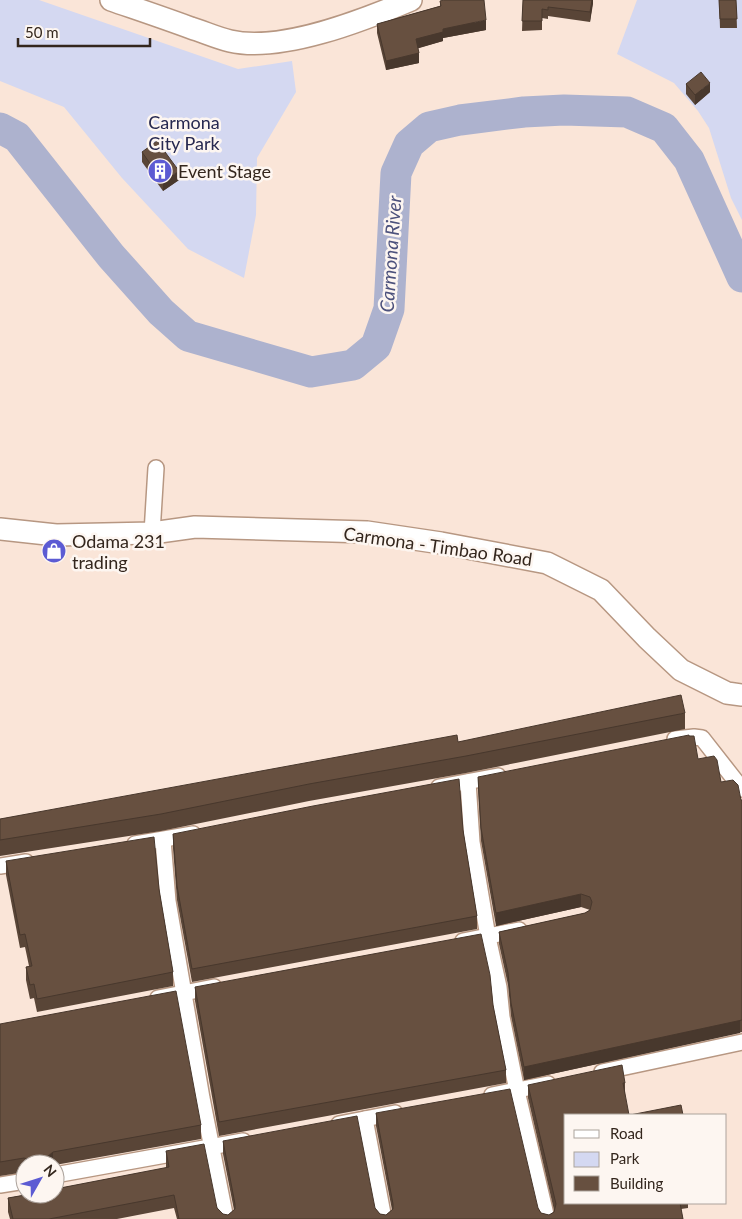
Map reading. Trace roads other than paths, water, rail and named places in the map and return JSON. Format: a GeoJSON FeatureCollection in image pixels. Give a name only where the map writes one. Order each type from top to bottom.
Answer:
{"type":"FeatureCollection","features":[{"type":"Feature","properties":{"kind":"main road"},"geometry":{"type":"LineString","coordinates":[[111,0],[231,42],[256,43],[292,40],[316,34],[376,15],[411,0]]}},
{"type":"Feature","properties":{"kind":"main road","name":"Carmona - Timbao Road"},"geometry":{"type":"LineString","coordinates":[[0,530],[56,534],[152,533],[195,527],[367,532],[441,543],[546,563],[601,590],[681,670],[727,693],[742,695]]}},
{"type":"Feature","properties":{"kind":"street"},"geometry":{"type":"LineString","coordinates":[[152,533],[156,468]]}},
{"type":"Feature","properties":{"kind":"street"},"geometry":{"type":"LineString","coordinates":[[658,743],[694,736],[702,738],[742,789]]}},
{"type":"Feature","properties":{"kind":"street"},"geometry":{"type":"LineString","coordinates":[[429,790],[515,772]]}},
{"type":"Feature","properties":{"kind":"street"},"geometry":{"type":"LineString","coordinates":[[468,782],[472,842],[488,937],[499,987],[502,1017],[547,1219]]}},
{"type":"Feature","properties":{"kind":"street"},"geometry":{"type":"LineString","coordinates":[[125,846],[210,831]]}},
{"type":"Feature","properties":{"kind":"street"},"geometry":{"type":"LineString","coordinates":[[163,840],[168,901],[211,1147],[226,1219]]}},
{"type":"Feature","properties":{"kind":"street"},"geometry":{"type":"LineString","coordinates":[[0,866],[38,860]]}},
{"type":"Feature","properties":{"kind":"street"},"geometry":{"type":"LineString","coordinates":[[450,944],[536,927]]}},
{"type":"Feature","properties":{"kind":"street"},"geometry":{"type":"LineString","coordinates":[[146,1000],[232,984]]}},
{"type":"Feature","properties":{"kind":"street"},"geometry":{"type":"LineString","coordinates":[[592,1075],[742,1042]]}},
{"type":"Feature","properties":{"kind":"street"},"geometry":{"type":"LineString","coordinates":[[475,1098],[564,1081]]}},
{"type":"Feature","properties":{"kind":"street"},"geometry":{"type":"LineString","coordinates":[[328,1126],[407,1111]]}},
{"type":"Feature","properties":{"kind":"street"},"geometry":{"type":"LineString","coordinates":[[365,1119],[384,1219]]}},
{"type":"Feature","properties":{"kind":"street"},"geometry":{"type":"LineString","coordinates":[[65,1173],[260,1138]]}},
{"type":"Feature","properties":{"kind":"street"},"geometry":{"type":"LineString","coordinates":[[0,1185],[15,1183]]}},
{"type":"Feature","properties":{"kind":"waterway","name":"Carmona River"},"geometry":{"type":"LineString","coordinates":[[0,128],[17,137],[111,256],[161,312],[188,336],[311,372],[353,365],[376,346],[389,309],[396,173],[409,144],[429,127],[460,120],[524,112],[564,110],[627,112],[664,128],[689,160],[742,277]]}},
{"type":"Feature","properties":{"kind":"place","name":"Event Stage"},"geometry":{"type":"Point","coordinates":[160,171]}},
{"type":"Feature","properties":{"kind":"place","name":"Odama 231 trading"},"geometry":{"type":"Point","coordinates":[54,551]}},
{"type":"Feature","properties":{"kind":"park label","name":"Carmona City Park"},"geometry":{"type":"Point","coordinates":[184,132]}}]}
